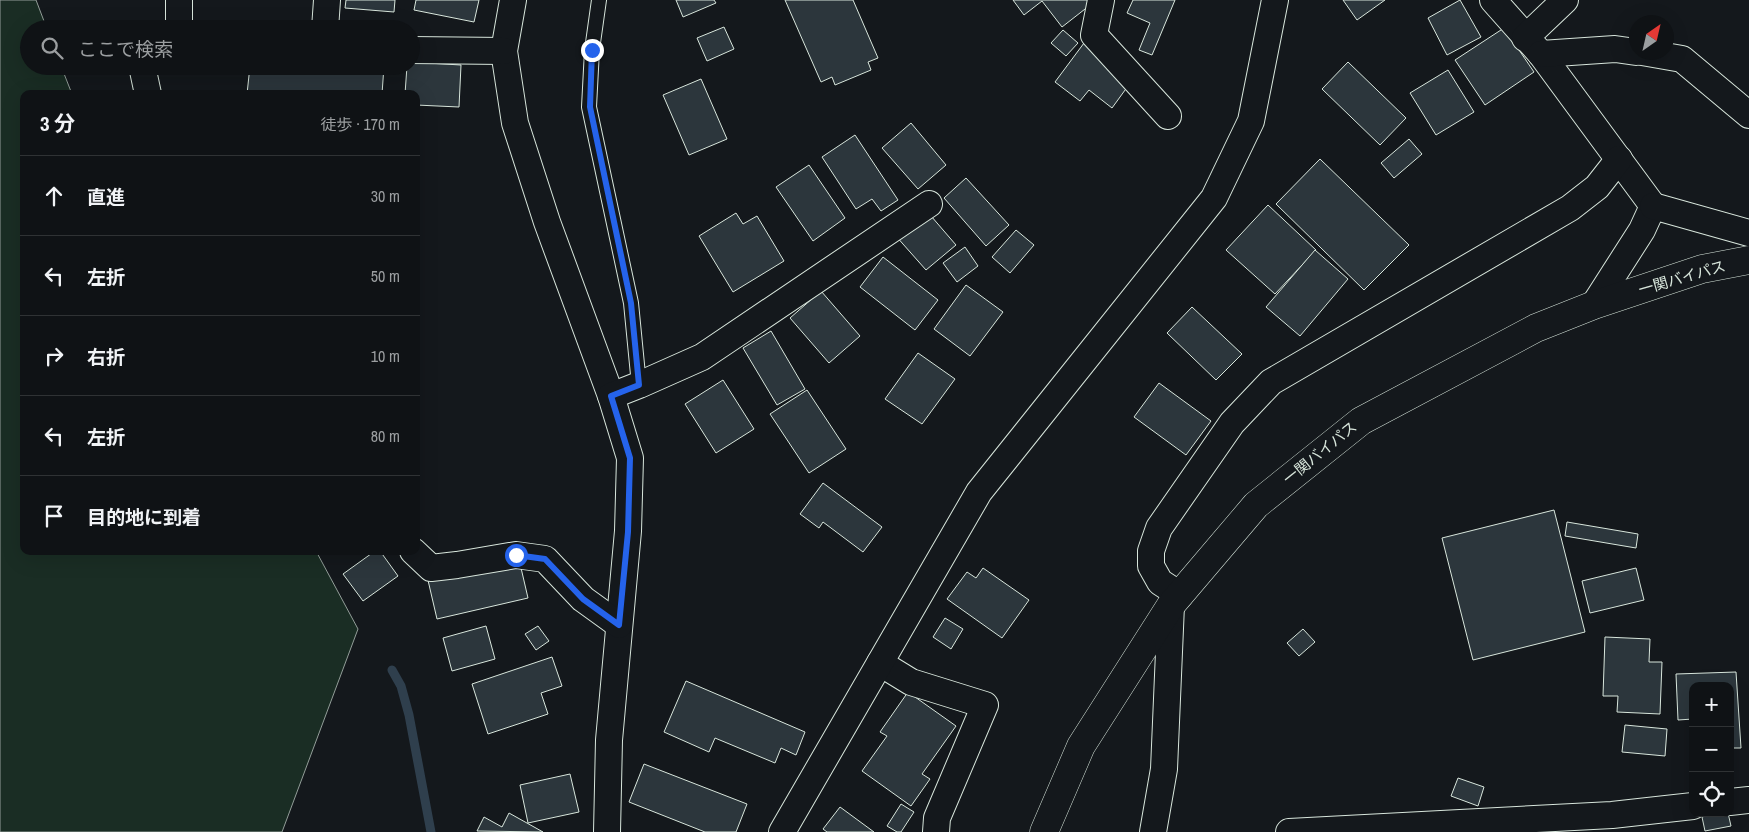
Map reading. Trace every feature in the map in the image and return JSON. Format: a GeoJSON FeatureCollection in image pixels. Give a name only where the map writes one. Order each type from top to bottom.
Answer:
{"type":"FeatureCollection","features":[{"type":"Feature","properties":{"kind":"highway","name":"一関バイパス"},"geometry":{"type":"LineString","coordinates":[[1044,832],[1081,746],[1176,600],[1256,505],[1361,421],[1536,328],[1594,305],[1702,269],[1749,260]]}},
{"type":"Feature","properties":{"kind":"street"},"geometry":{"type":"LineString","coordinates":[[179,0],[179,20]]}},
{"type":"Feature","properties":{"kind":"street"},"geometry":{"type":"LineString","coordinates":[[326,20],[327,0]]}},
{"type":"Feature","properties":{"kind":"street"},"geometry":{"type":"LineString","coordinates":[[513,0],[504,51],[515,123],[548,222],[611,396],[630,458],[628,532],[608,740],[607,832]]}},
{"type":"Feature","properties":{"kind":"street"},"geometry":{"type":"LineString","coordinates":[[1101,0],[1094,35],[1168,116]]}},
{"type":"Feature","properties":{"kind":"street"},"geometry":{"type":"LineString","coordinates":[[782,832],[979,492],[1214,198],[1251,121],[1275,0]]}},
{"type":"Feature","properties":{"kind":"street"},"geometry":{"type":"LineString","coordinates":[[1493,0],[1533,46],[1653,206],[1749,233]]}},
{"type":"Feature","properties":{"kind":"street"},"geometry":{"type":"LineString","coordinates":[[1533,46],[1565,0]]}},
{"type":"Feature","properties":{"kind":"street"},"geometry":{"type":"LineString","coordinates":[[1533,46],[1615,48],[1629,51]]}},
{"type":"Feature","properties":{"kind":"street"},"geometry":{"type":"LineString","coordinates":[[420,50],[504,51]]}},
{"type":"Feature","properties":{"kind":"street"},"geometry":{"type":"LineString","coordinates":[[1674,58],[1682,59],[1749,115]]}},
{"type":"Feature","properties":{"kind":"street"},"geometry":{"type":"LineString","coordinates":[[144,75],[147,90]]}},
{"type":"Feature","properties":{"kind":"street"},"geometry":{"type":"LineString","coordinates":[[1153,832],[1164,769],[1176,600],[1160,582],[1151,566],[1151,551],[1159,528],[1232,423],[1271,382],[1570,208],[1597,187],[1619,159]]}},
{"type":"Feature","properties":{"kind":"street"},"geometry":{"type":"LineString","coordinates":[[611,396],[702,357],[929,204]]}},
{"type":"Feature","properties":{"kind":"street"},"geometry":{"type":"LineString","coordinates":[[1594,305],[1642,230],[1653,206]]}},
{"type":"Feature","properties":{"kind":"street"},"geometry":{"type":"LineString","coordinates":[[417,555],[431,568],[516,555],[545,559],[583,599],[619,625]]}},
{"type":"Feature","properties":{"kind":"street"},"geometry":{"type":"LineString","coordinates":[[880,663],[911,682],[985,705],[937,818],[936,832]]}},
{"type":"Feature","properties":{"kind":"street"},"geometry":{"type":"LineString","coordinates":[[1734,802],[1749,800]]}},
{"type":"Feature","properties":{"kind":"street"},"geometry":{"type":"LineString","coordinates":[[1289,832],[1602,815],[1689,806]]}},
{"type":"Feature","properties":{"kind":"lane"},"geometry":{"type":"LineString","coordinates":[[598,0],[592,50],[590,107],[631,303],[639,385]]}},
{"type":"Feature","properties":{"kind":"green space"},"geometry":{"type":"Polygon","coordinates":[[[0,0],[36,0],[44,20],[20,20],[20,75],[65,75],[70,90],[20,90],[20,555],[318,555],[358,629],[282,832],[0,832],[0,0]]]}},
{"type":"Feature","properties":{"kind":"building"},"geometry":{"type":"Polygon","coordinates":[[[346,0],[395,0],[394,12],[345,8],[346,0]]]}},
{"type":"Feature","properties":{"kind":"building"},"geometry":{"type":"Polygon","coordinates":[[[416,0],[479,0],[474,22],[414,10],[416,0]]]}},
{"type":"Feature","properties":{"kind":"building"},"geometry":{"type":"Polygon","coordinates":[[[676,0],[714,0],[716,3],[683,17],[676,0]]]}},
{"type":"Feature","properties":{"kind":"building"},"geometry":{"type":"Polygon","coordinates":[[[785,0],[853,0],[878,58],[868,62],[871,70],[835,85],[832,77],[821,82],[785,0]]]}},
{"type":"Feature","properties":{"kind":"building"},"geometry":{"type":"Polygon","coordinates":[[[1013,0],[1093,0],[1094,2],[1062,27],[1042,1],[1024,15],[1013,0]]]}},
{"type":"Feature","properties":{"kind":"building"},"geometry":{"type":"Polygon","coordinates":[[[1133,0],[1175,0],[1152,55],[1139,50],[1150,23],[1127,13],[1133,0]]]}},
{"type":"Feature","properties":{"kind":"building"},"geometry":{"type":"Polygon","coordinates":[[[1343,0],[1385,0],[1357,20],[1343,0]]]}},
{"type":"Feature","properties":{"kind":"building"},"geometry":{"type":"Polygon","coordinates":[[[1460,0],[1481,37],[1447,55],[1428,18],[1460,0]]]}},
{"type":"Feature","properties":{"kind":"building"},"geometry":{"type":"Polygon","coordinates":[[[724,27],[734,49],[707,61],[697,38],[724,27]]]}},
{"type":"Feature","properties":{"kind":"building"},"geometry":{"type":"Polygon","coordinates":[[[1504,28],[1534,72],[1485,105],[1455,60],[1504,28]]]}},
{"type":"Feature","properties":{"kind":"building"},"geometry":{"type":"Polygon","coordinates":[[[1063,30],[1078,43],[1066,56],[1051,43],[1063,30]]]}},
{"type":"Feature","properties":{"kind":"building"},"geometry":{"type":"Polygon","coordinates":[[[1087,39],[1136,75],[1112,108],[1089,90],[1080,101],[1055,82],[1087,39]]]}},
{"type":"Feature","properties":{"kind":"building"},"geometry":{"type":"Polygon","coordinates":[[[1348,62],[1406,118],[1380,145],[1322,89],[1348,62]]]}},
{"type":"Feature","properties":{"kind":"building"},"geometry":{"type":"Polygon","coordinates":[[[420,63],[461,65],[459,107],[420,105],[420,90],[405,90],[406,75],[420,75],[420,63]]]}},
{"type":"Feature","properties":{"kind":"building"},"geometry":{"type":"Polygon","coordinates":[[[1448,70],[1474,112],[1436,135],[1410,93],[1448,70]]]}},
{"type":"Feature","properties":{"kind":"building"},"geometry":{"type":"Polygon","coordinates":[[[249,75],[383,75],[382,90],[247,90],[249,75]]]}},
{"type":"Feature","properties":{"kind":"building"},"geometry":{"type":"Polygon","coordinates":[[[701,79],[727,139],[689,155],[663,95],[701,79]]]}},
{"type":"Feature","properties":{"kind":"building"},"geometry":{"type":"Polygon","coordinates":[[[911,123],[946,165],[918,189],[882,148],[911,123]]]}},
{"type":"Feature","properties":{"kind":"building"},"geometry":{"type":"Polygon","coordinates":[[[855,135],[898,200],[881,211],[872,199],[856,209],[822,157],[855,135]]]}},
{"type":"Feature","properties":{"kind":"building"},"geometry":{"type":"Polygon","coordinates":[[[1409,139],[1422,154],[1394,178],[1381,163],[1409,139]]]}},
{"type":"Feature","properties":{"kind":"building"},"geometry":{"type":"Polygon","coordinates":[[[1320,159],[1409,245],[1364,290],[1276,204],[1320,159]]]}},
{"type":"Feature","properties":{"kind":"building"},"geometry":{"type":"Polygon","coordinates":[[[809,165],[845,218],[813,241],[776,187],[809,165]]]}},
{"type":"Feature","properties":{"kind":"building"},"geometry":{"type":"Polygon","coordinates":[[[966,178],[1009,225],[986,246],[944,198],[966,178]]]}},
{"type":"Feature","properties":{"kind":"building"},"geometry":{"type":"Polygon","coordinates":[[[1268,205],[1316,250],[1275,294],[1226,250],[1268,205]]]}},
{"type":"Feature","properties":{"kind":"building"},"geometry":{"type":"Polygon","coordinates":[[[925,209],[956,245],[926,270],[895,235],[925,209]]]}},
{"type":"Feature","properties":{"kind":"building"},"geometry":{"type":"Polygon","coordinates":[[[736,213],[743,224],[757,216],[784,261],[733,292],[699,236],[736,213]]]}},
{"type":"Feature","properties":{"kind":"building"},"geometry":{"type":"Polygon","coordinates":[[[1016,230],[1034,245],[1010,273],[992,257],[1016,230]]]}},
{"type":"Feature","properties":{"kind":"building"},"geometry":{"type":"Polygon","coordinates":[[[965,247],[978,266],[957,282],[943,263],[965,247]]]}},
{"type":"Feature","properties":{"kind":"building"},"geometry":{"type":"Polygon","coordinates":[[[1315,250],[1348,279],[1300,336],[1266,307],[1315,250]]]}},
{"type":"Feature","properties":{"kind":"building"},"geometry":{"type":"Polygon","coordinates":[[[883,257],[938,300],[915,330],[860,287],[883,257]]]}},
{"type":"Feature","properties":{"kind":"building"},"geometry":{"type":"Polygon","coordinates":[[[966,285],[1003,312],[970,356],[934,329],[966,285]]]}},
{"type":"Feature","properties":{"kind":"building"},"geometry":{"type":"Polygon","coordinates":[[[821,291],[860,336],[829,363],[790,318],[821,291]]]}},
{"type":"Feature","properties":{"kind":"building"},"geometry":{"type":"Polygon","coordinates":[[[1192,307],[1242,354],[1216,380],[1167,333],[1192,307]]]}},
{"type":"Feature","properties":{"kind":"building"},"geometry":{"type":"Polygon","coordinates":[[[771,331],[805,389],[777,405],[743,348],[771,331]]]}},
{"type":"Feature","properties":{"kind":"building"},"geometry":{"type":"Polygon","coordinates":[[[918,353],[955,379],[922,424],[885,399],[918,353]]]}},
{"type":"Feature","properties":{"kind":"building"},"geometry":{"type":"Polygon","coordinates":[[[723,380],[754,429],[716,453],[685,404],[723,380]]]}},
{"type":"Feature","properties":{"kind":"building"},"geometry":{"type":"Polygon","coordinates":[[[1159,383],[1211,421],[1186,455],[1134,417],[1159,383]]]}},
{"type":"Feature","properties":{"kind":"building"},"geometry":{"type":"Polygon","coordinates":[[[807,390],[846,449],[809,473],[770,414],[807,390]]]}},
{"type":"Feature","properties":{"kind":"building"},"geometry":{"type":"Polygon","coordinates":[[[823,483],[882,527],[863,552],[823,522],[819,528],[800,514],[823,483]]]}},
{"type":"Feature","properties":{"kind":"building"},"geometry":{"type":"Polygon","coordinates":[[[1554,510],[1585,632],[1473,660],[1442,538],[1554,510]]]}},
{"type":"Feature","properties":{"kind":"building"},"geometry":{"type":"Polygon","coordinates":[[[1567,522],[1638,534],[1636,548],[1565,536],[1567,522]]]}},
{"type":"Feature","properties":{"kind":"building"},"geometry":{"type":"Polygon","coordinates":[[[369,555],[383,555],[398,576],[363,601],[343,574],[369,555]]]}},
{"type":"Feature","properties":{"kind":"building"},"geometry":{"type":"Polygon","coordinates":[[[518,555],[528,598],[437,619],[427,576],[518,555]]]}},
{"type":"Feature","properties":{"kind":"building"},"geometry":{"type":"Polygon","coordinates":[[[983,568],[1029,600],[1002,638],[947,599],[967,572],[976,578],[983,568]]]}},
{"type":"Feature","properties":{"kind":"building"},"geometry":{"type":"Polygon","coordinates":[[[1636,568],[1644,600],[1590,613],[1582,581],[1636,568]]]}},
{"type":"Feature","properties":{"kind":"building"},"geometry":{"type":"Polygon","coordinates":[[[945,618],[963,629],[951,649],[933,637],[945,618]]]}},
{"type":"Feature","properties":{"kind":"building"},"geometry":{"type":"Polygon","coordinates":[[[486,626],[495,659],[452,671],[443,638],[486,626]]]}},
{"type":"Feature","properties":{"kind":"building"},"geometry":{"type":"Polygon","coordinates":[[[538,626],[549,641],[536,650],[525,634],[538,626]]]}},
{"type":"Feature","properties":{"kind":"building"},"geometry":{"type":"Polygon","coordinates":[[[1303,629],[1315,642],[1299,656],[1287,643],[1303,629]]]}},
{"type":"Feature","properties":{"kind":"building"},"geometry":{"type":"Polygon","coordinates":[[[1605,637],[1650,639],[1649,662],[1662,662],[1660,714],[1617,712],[1618,696],[1603,696],[1605,637]]]}},
{"type":"Feature","properties":{"kind":"building"},"geometry":{"type":"Polygon","coordinates":[[[552,657],[562,686],[541,693],[548,714],[488,734],[472,684],[552,657]]]}},
{"type":"Feature","properties":{"kind":"building"},"geometry":{"type":"Polygon","coordinates":[[[1736,672],[1741,748],[1734,748],[1734,682],[1689,682],[1689,719],[1678,720],[1676,674],[1736,672]]]}},
{"type":"Feature","properties":{"kind":"building"},"geometry":{"type":"Polygon","coordinates":[[[686,681],[805,732],[796,755],[781,748],[775,763],[715,738],[709,752],[664,732],[686,681]]]}},
{"type":"Feature","properties":{"kind":"building"},"geometry":{"type":"Polygon","coordinates":[[[908,692],[956,726],[922,774],[930,779],[911,806],[862,771],[887,736],[880,732],[908,692]]]}},
{"type":"Feature","properties":{"kind":"building"},"geometry":{"type":"Polygon","coordinates":[[[1625,725],[1667,729],[1665,756],[1622,752],[1625,725]]]}},
{"type":"Feature","properties":{"kind":"building"},"geometry":{"type":"Polygon","coordinates":[[[644,764],[747,804],[736,832],[705,832],[629,802],[644,764]]]}},
{"type":"Feature","properties":{"kind":"building"},"geometry":{"type":"Polygon","coordinates":[[[570,774],[579,812],[528,823],[520,785],[570,774]]]}},
{"type":"Feature","properties":{"kind":"building"},"geometry":{"type":"Polygon","coordinates":[[[1458,778],[1484,787],[1478,806],[1451,796],[1458,778]]]}},
{"type":"Feature","properties":{"kind":"building"},"geometry":{"type":"Polygon","coordinates":[[[901,804],[914,812],[901,832],[897,832],[887,826],[901,804]]]}},
{"type":"Feature","properties":{"kind":"building"},"geometry":{"type":"Polygon","coordinates":[[[840,807],[874,832],[827,832],[823,829],[840,807]]]}},
{"type":"Feature","properties":{"kind":"building"},"geometry":{"type":"Polygon","coordinates":[[[509,813],[543,832],[477,831],[484,817],[502,827],[509,813]]]}},
{"type":"Feature","properties":{"kind":"building"},"geometry":{"type":"Polygon","coordinates":[[[1702,817],[1729,817],[1731,826],[1705,831],[1702,817]]]}},
{"type":"Feature","properties":{"kind":"waterway"},"geometry":{"type":"LineString","coordinates":[[392,670],[401,686],[409,715],[431,832]]}},
{"type":"Feature","properties":{"kind":"route"},"geometry":{"type":"LineString","coordinates":[[516,555],[545,559],[583,599],[619,625],[628,532],[630,458],[611,396],[639,385],[631,303],[590,107],[592,50]]}}]}
